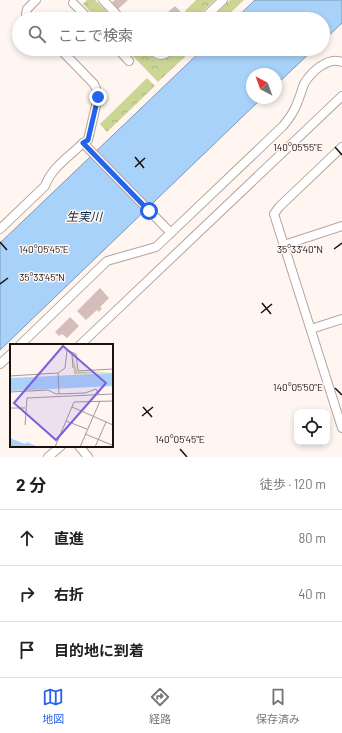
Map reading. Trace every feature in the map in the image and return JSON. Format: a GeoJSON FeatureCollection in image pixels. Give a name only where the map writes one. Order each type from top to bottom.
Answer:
{"type":"FeatureCollection","features":[{"type":"Feature","properties":{"kind":"street"},"geometry":{"type":"LineString","coordinates":[[26,12],[27,9],[36,0]]}},
{"type":"Feature","properties":{"kind":"street"},"geometry":{"type":"LineString","coordinates":[[103,0],[114,12]]}},
{"type":"Feature","properties":{"kind":"street"},"geometry":{"type":"LineString","coordinates":[[210,12],[223,0]]}},
{"type":"Feature","properties":{"kind":"street"},"geometry":{"type":"LineString","coordinates":[[73,1],[83,12]]}},
{"type":"Feature","properties":{"kind":"street"},"geometry":{"type":"LineString","coordinates":[[0,229],[45,186],[53,171],[88,140],[98,91],[94,84],[67,56]]}},
{"type":"Feature","properties":{"kind":"street"},"geometry":{"type":"LineString","coordinates":[[124,56],[129,61]]}},
{"type":"Feature","properties":{"kind":"street"},"geometry":{"type":"LineString","coordinates":[[21,344],[107,261],[156,247],[283,126],[296,106],[305,82],[322,65],[330,61],[342,62]]}},
{"type":"Feature","properties":{"kind":"street"},"geometry":{"type":"LineString","coordinates":[[81,344],[128,302],[214,217],[342,96]]}},
{"type":"Feature","properties":{"kind":"street"},"geometry":{"type":"LineString","coordinates":[[83,143],[171,233]]}},
{"type":"Feature","properties":{"kind":"street"},"geometry":{"type":"LineString","coordinates":[[342,147],[279,207],[274,214],[342,428]]}},
{"type":"Feature","properties":{"kind":"street"},"geometry":{"type":"LineString","coordinates":[[284,245],[342,226]]}},
{"type":"Feature","properties":{"kind":"street"},"geometry":{"type":"LineString","coordinates":[[311,329],[342,319]]}},
{"type":"Feature","properties":{"kind":"street"},"geometry":{"type":"LineString","coordinates":[[0,364],[10,355]]}},
{"type":"Feature","properties":{"kind":"street"},"geometry":{"type":"LineString","coordinates":[[48,457],[60,447]]}},
{"type":"Feature","properties":{"kind":"street"},"geometry":{"type":"LineString","coordinates":[[80,447],[88,457]]}},
{"type":"Feature","properties":{"kind":"green space"},"geometry":{"type":"Polygon","coordinates":[[[87,0],[95,0],[107,12],[90,12],[83,4],[87,0]]]}},
{"type":"Feature","properties":{"kind":"green space"},"geometry":{"type":"Polygon","coordinates":[[[196,0],[215,0],[202,12],[185,11],[196,0]]]}},
{"type":"Feature","properties":{"kind":"green space"},"geometry":{"type":"Polygon","coordinates":[[[230,0],[244,0],[231,12],[217,12],[230,0]]]}},
{"type":"Feature","properties":{"kind":"green space"},"geometry":{"type":"Polygon","coordinates":[[[133,56],[151,56],[160,60],[169,56],[186,56],[158,82],[133,56]]]}},
{"type":"Feature","properties":{"kind":"green space"},"geometry":{"type":"Polygon","coordinates":[[[147,78],[155,86],[107,132],[100,124],[147,78]]]}},
{"type":"Feature","properties":{"kind":"water"},"geometry":{"type":"Polygon","coordinates":[[[255,0],[342,0],[342,23],[330,34],[330,12],[242,12],[255,0]]]}},
{"type":"Feature","properties":{"kind":"water","name":"生実川"},"geometry":{"type":"Polygon","coordinates":[[[196,56],[307,56],[282,79],[282,68],[246,68],[246,104],[256,104],[0,350],[0,243],[196,56]]]}},
{"type":"Feature","properties":{"kind":"building"},"geometry":{"type":"Polygon","coordinates":[[[115,0],[128,0],[118,9],[112,2],[115,0]]]}},
{"type":"Feature","properties":{"kind":"building"},"geometry":{"type":"Polygon","coordinates":[[[175,6],[181,12],[168,12],[175,6]]]}},
{"type":"Feature","properties":{"kind":"building"},"geometry":{"type":"Polygon","coordinates":[[[100,288],[109,298],[100,307],[102,308],[99,312],[97,310],[86,320],[77,311],[100,288]]]}},
{"type":"Feature","properties":{"kind":"building"},"geometry":{"type":"Polygon","coordinates":[[[70,317],[79,326],[67,338],[62,334],[59,336],[55,332],[70,317]]]}},
{"type":"Feature","properties":{"kind":"route"},"geometry":{"type":"LineString","coordinates":[[98,97],[88,140],[83,143],[149,211]]}}]}
